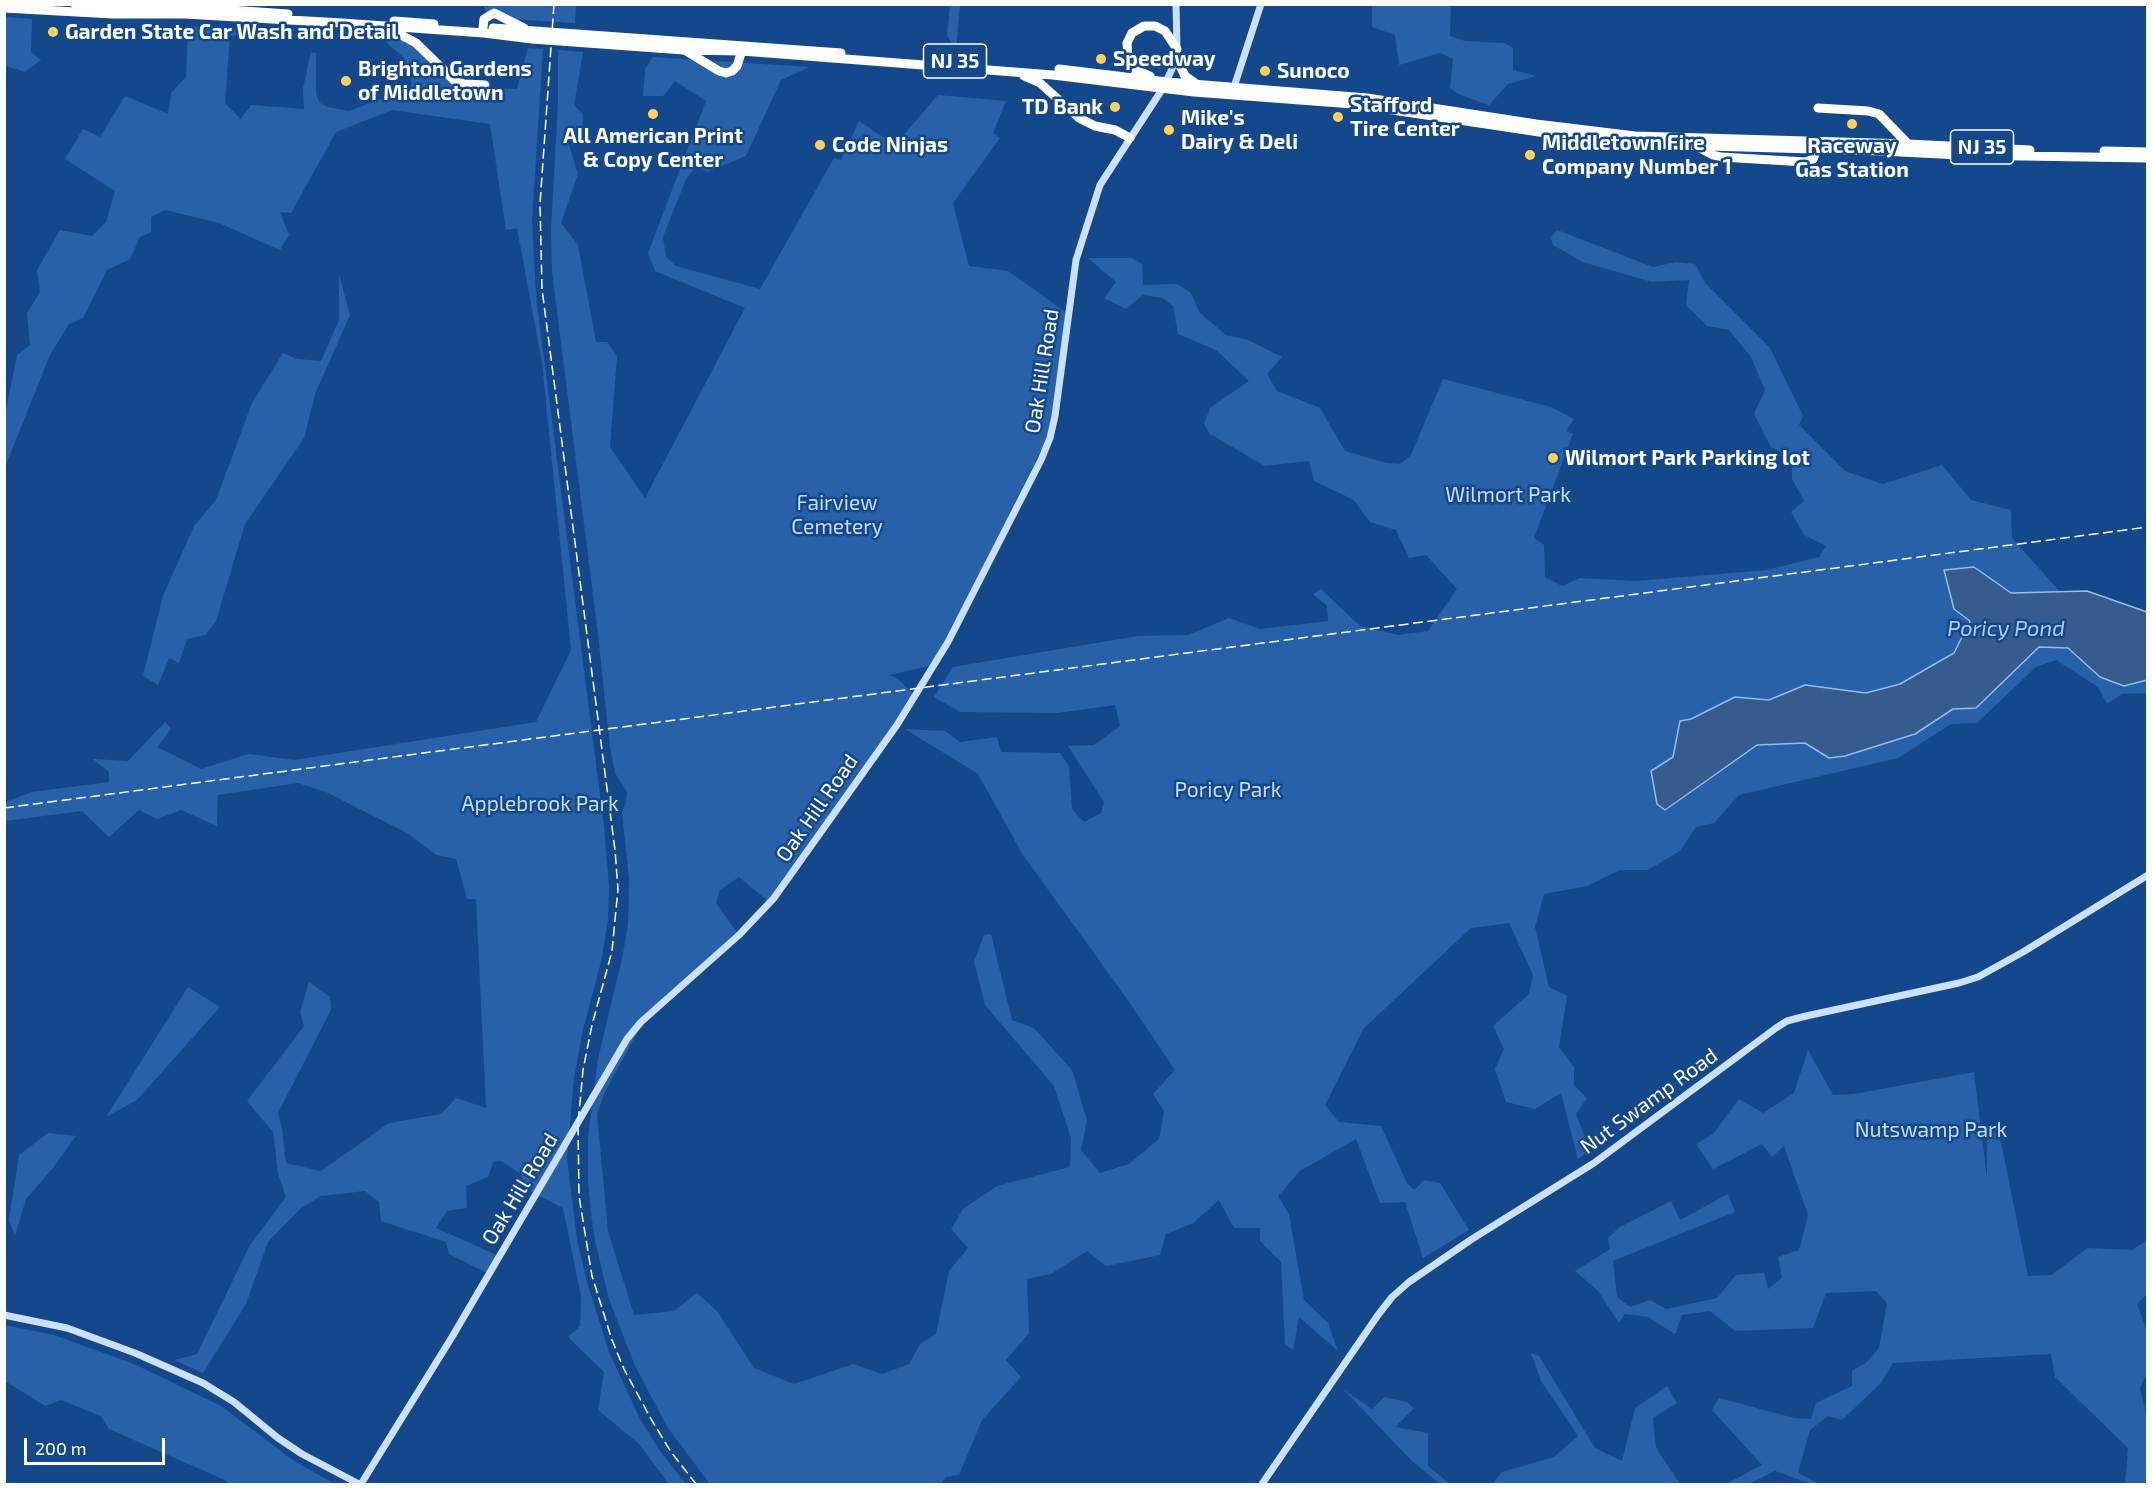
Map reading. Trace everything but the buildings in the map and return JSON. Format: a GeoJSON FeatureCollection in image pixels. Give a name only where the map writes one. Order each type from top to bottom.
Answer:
{"type":"FeatureCollection","features":[{"type":"Feature","properties":{"kind":"highway","name":"NJ 35"},"geometry":{"type":"LineString","coordinates":[[75,4],[242,10],[743,48],[1165,85],[1197,84],[1367,98],[1544,125],[1635,136],[2148,152]]}},
{"type":"Feature","properties":{"kind":"highway","name":"NJ 35"},"geometry":{"type":"LineString","coordinates":[[4,8],[113,14],[185,14],[684,50],[743,48],[1027,66],[1165,85],[1194,92],[1353,104],[1600,140],[1698,147],[1721,157],[1806,162],[1812,161],[1817,149],[1960,155],[2148,158]]}},
{"type":"Feature","properties":{"kind":"highway"},"geometry":{"type":"LineString","coordinates":[[483,28],[484,19],[494,14],[535,32]]}},
{"type":"Feature","properties":{"kind":"highway"},"geometry":{"type":"LineString","coordinates":[[376,26],[410,38],[455,81],[485,85]]}},
{"type":"Feature","properties":{"kind":"highway"},"geometry":{"type":"LineString","coordinates":[[1165,85],[1134,69],[1126,55],[1127,43],[1135,31],[1144,26],[1152,26],[1165,31],[1185,76],[1197,84]]}},
{"type":"Feature","properties":{"kind":"highway"},"geometry":{"type":"LineString","coordinates":[[684,50],[726,73],[735,69],[743,48]]}},
{"type":"Feature","properties":{"kind":"highway"},"geometry":{"type":"LineString","coordinates":[[1007,71],[1040,83],[1089,124],[1115,130],[1130,138]]}},
{"type":"Feature","properties":{"kind":"highway"},"geometry":{"type":"LineString","coordinates":[[1818,108],[1868,111],[1879,114],[1908,144]]}},
{"type":"Feature","properties":{"kind":"street"},"geometry":{"type":"LineString","coordinates":[[1165,85],[1176,53],[1176,4]]}},
{"type":"Feature","properties":{"kind":"street"},"geometry":{"type":"LineString","coordinates":[[1234,87],[1261,4]]}},
{"type":"Feature","properties":{"kind":"street","name":"Oak Hill Road"},"geometry":{"type":"LineString","coordinates":[[360,1485],[457,1328],[627,1040],[641,1022],[739,935],[774,898],[897,725],[948,642],[1017,504],[1034,475],[1050,438],[1076,260],[1100,185],[1165,85]]}},
{"type":"Feature","properties":{"kind":"street","name":"Nut Swamp Road"},"geometry":{"type":"LineString","coordinates":[[1262,1485],[1392,1297],[1409,1282],[1594,1162],[1776,1028],[1787,1021],[1806,1016],[1978,977],[2015,957],[2148,875]]}},
{"type":"Feature","properties":{"kind":"street"},"geometry":{"type":"LineString","coordinates":[[4,1315],[67,1328],[135,1353],[203,1383],[234,1402],[278,1438],[360,1485]]}},
{"type":"Feature","properties":{"kind":"green space"},"geometry":{"type":"Polygon","coordinates":[[[483,5],[576,5],[575,23],[494,18],[487,13],[483,5]]]}},
{"type":"Feature","properties":{"kind":"green space"},"geometry":{"type":"Polygon","coordinates":[[[950,5],[960,5],[956,51],[947,35],[950,5]]]}},
{"type":"Feature","properties":{"kind":"green space"},"geometry":{"type":"Polygon","coordinates":[[[1372,5],[1451,5],[1450,36],[1465,41],[1504,43],[1513,48],[1513,70],[1536,76],[1508,84],[1489,105],[1458,94],[1450,88],[1453,59],[1440,53],[1399,65],[1395,35],[1372,27],[1372,5]]]}},
{"type":"Feature","properties":{"kind":"green space"},"geometry":{"type":"Polygon","coordinates":[[[5,17],[32,19],[31,52],[41,60],[25,72],[5,67],[5,17]]]}},
{"type":"Feature","properties":{"kind":"green space","name":"Applebrook Park"},"geometry":{"type":"Polygon","coordinates":[[[188,26],[285,31],[230,36],[225,103],[241,119],[251,105],[304,109],[303,88],[311,52],[316,53],[316,94],[320,103],[349,111],[380,99],[408,92],[412,84],[404,58],[386,42],[387,38],[404,39],[465,89],[491,95],[496,88],[517,89],[528,48],[543,49],[532,220],[536,296],[604,826],[609,886],[608,919],[602,958],[582,1034],[574,1078],[567,1158],[577,1240],[587,1282],[609,1352],[640,1419],[660,1451],[686,1484],[669,1484],[639,1444],[598,1410],[604,1372],[568,1337],[580,1326],[581,1296],[563,1208],[526,1189],[521,1174],[501,1161],[493,1162],[488,1177],[466,1186],[467,1208],[447,1211],[436,1228],[499,1256],[489,1274],[449,1254],[446,1242],[381,1221],[379,1202],[365,1191],[321,1196],[301,1208],[268,1242],[246,1304],[203,1373],[174,1360],[197,1354],[250,1245],[286,1197],[278,1173],[273,1132],[247,1101],[304,1026],[300,1012],[309,982],[330,997],[331,1010],[278,1113],[286,1163],[321,1171],[389,1123],[441,1114],[456,1098],[486,1108],[476,899],[467,899],[456,859],[436,855],[409,834],[326,792],[298,783],[218,795],[217,826],[181,810],[157,819],[139,810],[109,837],[82,811],[5,821],[5,802],[32,792],[109,782],[109,772],[93,759],[128,761],[165,722],[171,729],[157,747],[201,769],[249,754],[294,760],[536,722],[571,650],[542,363],[517,228],[506,230],[490,124],[392,110],[336,132],[291,213],[280,212],[289,235],[280,250],[219,223],[165,210],[151,217],[151,232],[140,237],[130,259],[107,270],[83,318],[69,324],[50,355],[5,467],[5,415],[17,355],[30,345],[27,313],[40,292],[37,270],[60,230],[92,236],[106,222],[115,191],[65,159],[83,129],[100,137],[125,96],[168,114],[171,93],[186,77],[188,26]]]}},
{"type":"Feature","properties":{"kind":"green space"},"geometry":{"type":"Polygon","coordinates":[[[558,50],[583,52],[574,105],[583,114],[582,134],[568,142],[578,174],[561,223],[578,245],[596,342],[607,342],[617,356],[610,447],[645,498],[745,308],[655,271],[648,253],[706,101],[675,81],[663,96],[643,96],[645,69],[653,57],[809,67],[781,80],[746,156],[707,172],[697,165],[686,179],[663,237],[666,257],[676,266],[760,289],[834,158],[841,160],[859,121],[895,145],[938,95],[1006,101],[993,133],[1000,138],[953,203],[969,266],[1008,271],[1067,313],[1053,427],[933,665],[889,675],[898,679],[915,696],[769,902],[739,877],[720,890],[716,903],[738,934],[644,1020],[605,1092],[597,1114],[608,1231],[634,1315],[674,1311],[697,1293],[717,1311],[754,1368],[794,1384],[853,1364],[882,1374],[909,1364],[920,1344],[936,1334],[949,1271],[968,1248],[951,1229],[963,1209],[997,1186],[1070,1167],[1071,1138],[1054,1086],[985,1005],[974,962],[984,935],[991,934],[1012,1020],[1034,1028],[1072,1070],[1087,1120],[1081,1150],[1100,1173],[1129,1164],[1159,1139],[1164,1111],[1153,1094],[1175,1070],[1125,996],[1023,855],[978,774],[905,729],[945,731],[960,742],[997,737],[1001,752],[1060,753],[1069,766],[1072,809],[1084,822],[1101,813],[1104,802],[1068,746],[1094,745],[1120,726],[1115,705],[1057,713],[960,712],[934,697],[953,667],[1138,636],[1188,635],[1229,618],[1260,629],[1328,621],[1327,606],[1313,594],[1321,589],[1360,626],[1398,635],[1428,631],[1457,589],[1426,555],[1409,558],[1396,530],[1370,522],[1354,500],[1314,481],[1309,461],[1265,466],[1210,434],[1204,424],[1210,408],[1249,381],[1216,350],[1178,334],[1173,306],[1162,298],[1143,295],[1126,309],[1104,298],[1116,282],[1088,258],[1131,258],[1142,264],[1143,285],[1177,284],[1191,293],[1200,313],[1226,335],[1248,340],[1282,357],[1267,374],[1277,391],[1320,408],[1345,451],[1386,463],[1400,464],[1411,455],[1443,379],[1551,407],[1574,419],[1566,431],[1573,434],[1534,538],[1544,545],[1545,577],[1562,586],[1580,578],[1636,581],[1767,570],[1819,557],[1826,546],[1804,535],[1791,512],[1804,501],[1792,479],[1792,458],[1771,447],[1754,414],[1765,390],[1751,357],[1729,330],[1707,326],[1686,305],[1689,280],[1652,282],[1583,262],[1553,245],[1551,237],[1557,230],[1653,267],[1676,262],[1695,264],[1706,284],[1770,348],[1803,416],[1799,425],[1845,471],[1883,484],[1942,465],[1971,500],[2011,510],[2012,538],[2060,592],[2011,593],[1974,567],[1970,621],[1954,653],[1900,684],[1866,693],[1805,685],[1769,700],[1735,697],[1691,719],[1680,721],[1664,810],[1757,745],[1805,743],[1829,757],[1915,734],[1953,709],[1976,708],[2039,647],[2068,648],[2100,677],[2124,686],[2147,680],[2147,693],[2122,694],[2107,704],[2098,687],[2056,660],[2036,667],[1977,723],[1951,724],[1898,758],[1739,795],[1714,823],[1696,827],[1680,851],[1648,870],[1620,870],[1587,886],[1544,894],[1535,927],[1549,987],[1567,996],[1559,1047],[1574,1067],[1574,1085],[1587,1098],[1576,1114],[1590,1150],[1578,1159],[1561,1093],[1535,1109],[1506,1102],[1495,1069],[1504,1049],[1493,1026],[1529,994],[1533,975],[1509,923],[1471,928],[1364,1028],[1325,1105],[1339,1122],[1381,1126],[1407,1183],[1414,1190],[1424,1180],[1440,1183],[1469,1230],[1423,1258],[1405,1202],[1380,1203],[1356,1139],[1300,1171],[1278,1196],[1289,1214],[1304,1300],[1328,1323],[1338,1351],[1299,1317],[1293,1350],[1285,1344],[1281,1262],[1260,1241],[1260,1228],[1234,1228],[1219,1200],[1193,1223],[1166,1234],[1160,1255],[1106,1266],[1087,1251],[1051,1274],[1027,1279],[1029,1333],[1006,1360],[1021,1377],[982,1420],[959,1475],[946,1477],[940,1484],[710,1484],[668,1428],[635,1366],[609,1299],[595,1241],[591,1213],[588,1136],[598,1059],[628,923],[629,880],[622,812],[627,792],[615,773],[610,747],[552,272],[551,230],[558,102],[558,50]]]}},
{"type":"Feature","properties":{"kind":"green space"},"geometry":{"type":"Polygon","coordinates":[[[339,275],[350,315],[315,394],[304,438],[245,524],[216,621],[205,635],[187,639],[179,663],[169,658],[158,685],[143,676],[163,596],[194,526],[216,500],[252,403],[283,353],[297,359],[321,361],[339,320],[339,275]]]}},
{"type":"Feature","properties":{"kind":"green space"},"geometry":{"type":"Polygon","coordinates":[[[188,987],[220,1007],[137,1100],[106,1117],[188,987]]]}},
{"type":"Feature","properties":{"kind":"green space","name":"Nutswamp Park"},"geometry":{"type":"Polygon","coordinates":[[[1808,1050],[1833,1095],[1854,1094],[1974,1072],[1987,1178],[1987,1131],[1999,1132],[2028,1276],[2051,1275],[2088,1248],[2132,1250],[2147,1240],[2147,1294],[2137,1304],[2147,1331],[2147,1373],[2140,1388],[2147,1417],[2147,1484],[2125,1484],[2128,1448],[2055,1377],[2051,1354],[1893,1363],[1880,1384],[1842,1420],[1828,1416],[1810,1430],[1798,1473],[1819,1484],[1811,1484],[1775,1471],[1748,1484],[1726,1484],[1762,1465],[1712,1410],[1719,1398],[1794,1418],[1811,1419],[1816,1403],[1852,1386],[1852,1371],[1867,1362],[1879,1348],[1887,1303],[1876,1291],[1826,1293],[1813,1328],[1735,1331],[1710,1311],[1682,1315],[1675,1334],[1648,1317],[1625,1314],[1619,1323],[1598,1291],[1575,1271],[1610,1249],[1608,1238],[1620,1227],[1671,1201],[1680,1220],[1728,1194],[1735,1212],[1613,1261],[1617,1297],[1630,1307],[1650,1300],[1666,1309],[1717,1298],[1736,1275],[1764,1273],[1768,1289],[1782,1278],[1778,1257],[1799,1250],[1808,1215],[1784,1146],[1772,1157],[1762,1144],[1713,1169],[1696,1144],[1713,1134],[1739,1099],[1763,1113],[1794,1093],[1808,1050]]]}},
{"type":"Feature","properties":{"kind":"green space"},"geometry":{"type":"Polygon","coordinates":[[[48,1133],[76,1136],[53,1168],[26,1199],[15,1236],[9,1220],[19,1155],[48,1133]]]}},
{"type":"Feature","properties":{"kind":"green space"},"geometry":{"type":"Polygon","coordinates":[[[5,1325],[54,1335],[134,1364],[221,1406],[294,1461],[335,1484],[226,1484],[227,1481],[109,1429],[101,1416],[61,1400],[45,1406],[5,1381],[5,1325]]]}},
{"type":"Feature","properties":{"kind":"green space"},"geometry":{"type":"Polygon","coordinates":[[[1531,1353],[1539,1356],[1595,1448],[1622,1461],[1635,1408],[1667,1386],[1677,1403],[1653,1418],[1656,1448],[1680,1484],[1492,1484],[1502,1472],[1554,1457],[1578,1436],[1541,1381],[1531,1353]]]}},
{"type":"Feature","properties":{"kind":"green space"},"geometry":{"type":"Polygon","coordinates":[[[1343,1389],[1372,1409],[1384,1397],[1407,1402],[1414,1408],[1395,1427],[1428,1433],[1428,1466],[1450,1484],[1440,1484],[1412,1461],[1343,1389]]]}},
{"type":"Feature","properties":{"kind":"water","name":"Poricy Pond"},"geometry":{"type":"Polygon","coordinates":[[[1974,567],[2011,593],[2087,591],[2147,612],[2147,680],[2124,686],[2100,677],[2068,648],[2039,647],[1976,708],[1953,709],[1915,734],[1845,756],[1829,758],[1805,743],[1757,745],[1665,810],[1657,804],[1651,771],[1673,757],[1680,721],[1691,719],[1735,697],[1769,700],[1805,685],[1866,693],[1900,684],[1954,653],[1970,621],[1954,609],[1944,570],[1974,567]]]}},
{"type":"Feature","properties":{"kind":"railway"},"geometry":{"type":"LineString","coordinates":[[554,4],[540,204],[542,289],[615,850],[618,889],[612,951],[592,1025],[583,1070],[578,1124],[579,1196],[592,1276],[612,1340],[624,1369],[651,1419],[671,1452],[696,1484]]}},
{"type":"Feature","properties":{"kind":"railway"},"geometry":{"type":"LineString","coordinates":[[4,808],[2148,527]]}},
{"type":"Feature","properties":{"kind":"place","name":"Garden State Car Wash and Detail"},"geometry":{"type":"Point","coordinates":[53,32]}},
{"type":"Feature","properties":{"kind":"place","name":"Speedway"},"geometry":{"type":"Point","coordinates":[1101,59]}},
{"type":"Feature","properties":{"kind":"place","name":"Sunoco"},"geometry":{"type":"Point","coordinates":[1265,71]}},
{"type":"Feature","properties":{"kind":"place","name":"Brighton Gardens of Middletown"},"geometry":{"type":"Point","coordinates":[346,81]}},
{"type":"Feature","properties":{"kind":"place","name":"TD Bank"},"geometry":{"type":"Point","coordinates":[1115,107]}},
{"type":"Feature","properties":{"kind":"place","name":"All American Print & Copy Center"},"geometry":{"type":"Point","coordinates":[653,114]}},
{"type":"Feature","properties":{"kind":"place","name":"Stafford Tire Center"},"geometry":{"type":"Point","coordinates":[1338,117]}},
{"type":"Feature","properties":{"kind":"place","name":"Raceway Gas Station"},"geometry":{"type":"Point","coordinates":[1852,124]}},
{"type":"Feature","properties":{"kind":"place","name":"Mike's Dairy & Deli"},"geometry":{"type":"Point","coordinates":[1169,130]}},
{"type":"Feature","properties":{"kind":"place","name":"Code Ninjas"},"geometry":{"type":"Point","coordinates":[820,145]}},
{"type":"Feature","properties":{"kind":"place","name":"Middletown Fire Company Number 1"},"geometry":{"type":"Point","coordinates":[1530,155]}},
{"type":"Feature","properties":{"kind":"place","name":"Wilmort Park Parking lot"},"geometry":{"type":"Point","coordinates":[1553,458]}},
{"type":"Feature","properties":{"kind":"park label","name":"Wilmort Park"},"geometry":{"type":"Point","coordinates":[1508,495]}},
{"type":"Feature","properties":{"kind":"park label","name":"Fairview Cemetery"},"geometry":{"type":"Point","coordinates":[837,515]}},
{"type":"Feature","properties":{"kind":"park label","name":"Poricy Park"},"geometry":{"type":"Point","coordinates":[1228,790]}}]}
